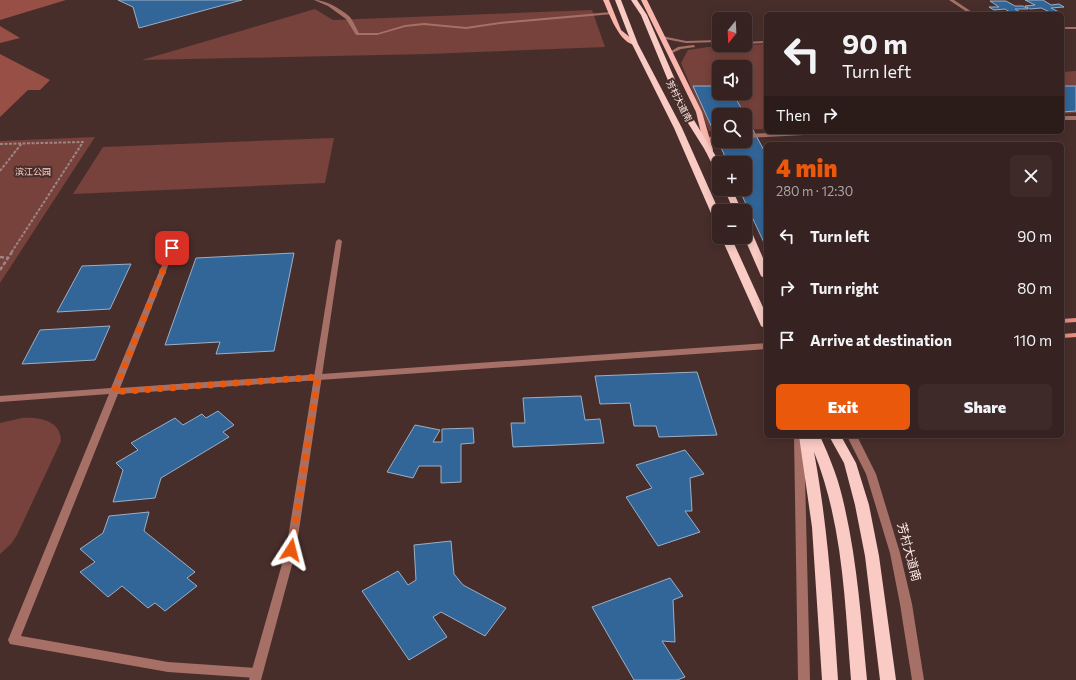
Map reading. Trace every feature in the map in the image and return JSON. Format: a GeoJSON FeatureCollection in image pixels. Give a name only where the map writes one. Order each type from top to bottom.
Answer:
{"type":"FeatureCollection","features":[{"type":"Feature","properties":{"kind":"highway"},"geometry":{"type":"LineString","coordinates":[[618,0],[635,44]]}},
{"type":"Feature","properties":{"kind":"highway"},"geometry":{"type":"LineString","coordinates":[[634,0],[644,15],[685,112],[709,150]]}},
{"type":"Feature","properties":{"kind":"highway","name":"芳村大道南"},"geometry":{"type":"LineString","coordinates":[[635,44],[678,128],[712,204]]}},
{"type":"Feature","properties":{"kind":"highway","name":"芳村大道南"},"geometry":{"type":"LineString","coordinates":[[709,150],[712,156]]}},
{"type":"Feature","properties":{"kind":"highway"},"geometry":{"type":"LineString","coordinates":[[729,244],[764,322]]}},
{"type":"Feature","properties":{"kind":"highway"},"geometry":{"type":"LineString","coordinates":[[752,244],[764,271]]}},
{"type":"Feature","properties":{"kind":"highway"},"geometry":{"type":"LineString","coordinates":[[805,438],[814,490],[821,548],[830,680]]}},
{"type":"Feature","properties":{"kind":"highway"},"geometry":{"type":"LineString","coordinates":[[815,438],[828,470],[838,505],[847,564],[858,680]]}},
{"type":"Feature","properties":{"kind":"highway"},"geometry":{"type":"LineString","coordinates":[[836,438],[850,464],[862,505],[872,556],[888,680]]}},
{"type":"Feature","properties":{"kind":"main road","name":"芳村大道南"},"geometry":{"type":"LineString","coordinates":[[606,0],[619,30],[635,44]]}},
{"type":"Feature","properties":{"kind":"main road","name":"芳村大道南"},"geometry":{"type":"LineString","coordinates":[[644,0],[699,112],[709,150]]}},
{"type":"Feature","properties":{"kind":"main road"},"geometry":{"type":"LineString","coordinates":[[1064,321],[1076,320]]}},
{"type":"Feature","properties":{"kind":"main road"},"geometry":{"type":"LineString","coordinates":[[1064,336],[1076,335]]}},
{"type":"Feature","properties":{"kind":"street"},"geometry":{"type":"LineString","coordinates":[[316,0],[329,5],[348,18],[358,34],[377,34],[405,26],[424,24],[466,28],[500,23],[611,13]]}},
{"type":"Feature","properties":{"kind":"street"},"geometry":{"type":"LineString","coordinates":[[951,0],[970,12]]}},
{"type":"Feature","properties":{"kind":"street"},"geometry":{"type":"LineString","coordinates":[[1064,25],[1076,24]]}},
{"type":"Feature","properties":{"kind":"street"},"geometry":{"type":"LineString","coordinates":[[1064,28],[1076,28]]}},
{"type":"Feature","properties":{"kind":"street"},"geometry":{"type":"LineString","coordinates":[[662,37],[686,42],[712,41]]}},
{"type":"Feature","properties":{"kind":"street"},"geometry":{"type":"LineString","coordinates":[[752,40],[764,39]]}},
{"type":"Feature","properties":{"kind":"street"},"geometry":{"type":"LineString","coordinates":[[752,43],[764,42]]}},
{"type":"Feature","properties":{"kind":"street"},"geometry":{"type":"LineString","coordinates":[[670,53],[685,47],[712,45]]}},
{"type":"Feature","properties":{"kind":"street"},"geometry":{"type":"LineString","coordinates":[[1064,118],[1076,118]]}},
{"type":"Feature","properties":{"kind":"street"},"geometry":{"type":"LineString","coordinates":[[752,136],[784,134]]}},
{"type":"Feature","properties":{"kind":"street"},"geometry":{"type":"LineString","coordinates":[[706,139],[712,139]]}},
{"type":"Feature","properties":{"kind":"street"},"geometry":{"type":"LineString","coordinates":[[172,248],[14,640],[168,667],[256,677],[291,550],[339,241]]}},
{"type":"Feature","properties":{"kind":"street"},"geometry":{"type":"LineString","coordinates":[[0,399],[764,346]]}},
{"type":"Feature","properties":{"kind":"street"},"geometry":{"type":"LineString","coordinates":[[799,438],[804,680]]}},
{"type":"Feature","properties":{"kind":"street","name":"芳村大道南"},"geometry":{"type":"LineString","coordinates":[[853,438],[871,474],[895,553],[906,604],[918,680]]}},
{"type":"Feature","properties":{"kind":"path"},"geometry":{"type":"LineString","coordinates":[[0,144],[83,142],[0,270]]}},
{"type":"Feature","properties":{"kind":"path"},"geometry":{"type":"LineString","coordinates":[[0,170],[23,143]]}},
{"type":"Feature","properties":{"kind":"path"},"geometry":{"type":"LineString","coordinates":[[0,257],[8,258]]}},
{"type":"Feature","properties":{"kind":"green space"},"geometry":{"type":"Polygon","coordinates":[[[315,9],[333,20],[592,10],[605,47],[427,54],[142,60],[315,9]]]}},
{"type":"Feature","properties":{"kind":"green space"},"geometry":{"type":"Polygon","coordinates":[[[764,44],[764,129],[752,130],[752,108],[712,108],[712,131],[709,131],[681,63],[688,50],[712,47],[712,52],[752,52],[752,45],[764,44]]]}},
{"type":"Feature","properties":{"kind":"green space"},"geometry":{"type":"Polygon","coordinates":[[[1076,71],[1076,113],[1064,114],[1064,72],[1076,71]]]}},
{"type":"Feature","properties":{"kind":"green space","name":"滨江公园"},"geometry":{"type":"Polygon","coordinates":[[[95,137],[0,283],[0,141],[95,137]]]}},
{"type":"Feature","properties":{"kind":"green space"},"geometry":{"type":"Polygon","coordinates":[[[334,138],[325,183],[73,194],[103,147],[334,138]]]}},
{"type":"Feature","properties":{"kind":"green space"},"geometry":{"type":"Polygon","coordinates":[[[22,418],[35,418],[48,421],[57,428],[61,441],[17,535],[11,544],[0,554],[0,423],[22,418]]]}},
{"type":"Feature","properties":{"kind":"shaded area"},"geometry":{"type":"Polygon","coordinates":[[[0,0],[66,0],[0,20],[0,0]]]}},
{"type":"Feature","properties":{"kind":"shaded area"},"geometry":{"type":"Polygon","coordinates":[[[0,26],[20,38],[0,43],[0,26]]]}},
{"type":"Feature","properties":{"kind":"shaded area"},"geometry":{"type":"Polygon","coordinates":[[[0,54],[50,80],[40,90],[28,90],[0,117],[0,54]]]}},
{"type":"Feature","properties":{"kind":"building"},"geometry":{"type":"Polygon","coordinates":[[[118,0],[242,0],[139,28],[133,7],[118,0]]]}},
{"type":"Feature","properties":{"kind":"building"},"geometry":{"type":"Polygon","coordinates":[[[1025,0],[1043,0],[1051,5],[1059,4],[1064,7],[1051,8],[1059,12],[1050,12],[1041,8],[1030,9],[1025,6],[1035,5],[1025,0]]]}},
{"type":"Feature","properties":{"kind":"building"},"geometry":{"type":"Polygon","coordinates":[[[990,1],[1006,1],[1015,6],[1023,6],[1028,9],[1015,9],[1020,12],[1010,12],[1005,9],[994,10],[989,7],[999,7],[990,1]]]}},
{"type":"Feature","properties":{"kind":"building"},"geometry":{"type":"Polygon","coordinates":[[[693,86],[712,86],[712,100],[737,100],[741,108],[712,108],[712,128],[693,86]]]}},
{"type":"Feature","properties":{"kind":"building"},"geometry":{"type":"Polygon","coordinates":[[[1064,86],[1076,86],[1076,111],[1064,112],[1064,86]]]}},
{"type":"Feature","properties":{"kind":"building"},"geometry":{"type":"Polygon","coordinates":[[[752,128],[764,150],[764,243],[752,217],[752,204],[746,204],[742,196],[752,196],[752,156],[725,156],[721,148],[752,148],[752,128]]]}},
{"type":"Feature","properties":{"kind":"building"},"geometry":{"type":"Polygon","coordinates":[[[294,253],[274,351],[216,354],[220,342],[165,345],[196,258],[294,253]]]}},
{"type":"Feature","properties":{"kind":"building"},"geometry":{"type":"Polygon","coordinates":[[[131,264],[110,309],[57,312],[82,266],[131,264]]]}},
{"type":"Feature","properties":{"kind":"building"},"geometry":{"type":"Polygon","coordinates":[[[110,326],[95,360],[22,364],[40,330],[110,326]]]}},
{"type":"Feature","properties":{"kind":"building"},"geometry":{"type":"Polygon","coordinates":[[[697,372],[717,435],[659,437],[656,426],[634,426],[630,403],[600,404],[595,376],[697,372]]]}},
{"type":"Feature","properties":{"kind":"building"},"geometry":{"type":"Polygon","coordinates":[[[581,396],[585,420],[600,419],[604,443],[513,447],[511,423],[525,423],[523,398],[581,396]]]}},
{"type":"Feature","properties":{"kind":"building"},"geometry":{"type":"Polygon","coordinates":[[[218,411],[234,425],[223,432],[229,437],[161,478],[155,498],[113,502],[123,470],[116,463],[138,450],[131,443],[175,418],[183,425],[202,414],[206,418],[218,411]]]}},
{"type":"Feature","properties":{"kind":"building"},"geometry":{"type":"Polygon","coordinates":[[[415,425],[440,430],[433,442],[442,442],[442,429],[473,428],[474,443],[461,444],[461,482],[441,483],[441,466],[419,466],[413,478],[387,472],[415,425]]]}},
{"type":"Feature","properties":{"kind":"building"},"geometry":{"type":"Polygon","coordinates":[[[685,450],[704,474],[690,478],[692,511],[685,511],[700,532],[658,546],[626,497],[652,488],[636,465],[685,450]]]}},
{"type":"Feature","properties":{"kind":"building"},"geometry":{"type":"Polygon","coordinates":[[[149,512],[144,531],[195,572],[187,578],[197,586],[165,611],[155,603],[148,608],[122,586],[108,597],[80,572],[95,562],[80,549],[103,533],[109,516],[149,512]]]}},
{"type":"Feature","properties":{"kind":"building"},"geometry":{"type":"Polygon","coordinates":[[[451,541],[454,574],[463,585],[506,608],[485,636],[441,612],[433,617],[447,637],[409,660],[362,591],[398,571],[408,585],[416,580],[414,545],[451,541]]]}},
{"type":"Feature","properties":{"kind":"building"},"geometry":{"type":"Polygon","coordinates":[[[670,578],[683,596],[673,600],[675,642],[662,641],[685,677],[677,680],[634,680],[592,607],[670,578]]]}},
{"type":"Feature","properties":{"kind":"route"},"geometry":{"type":"LineString","coordinates":[[172,248],[114,392],[318,377],[291,550]]}}]}
